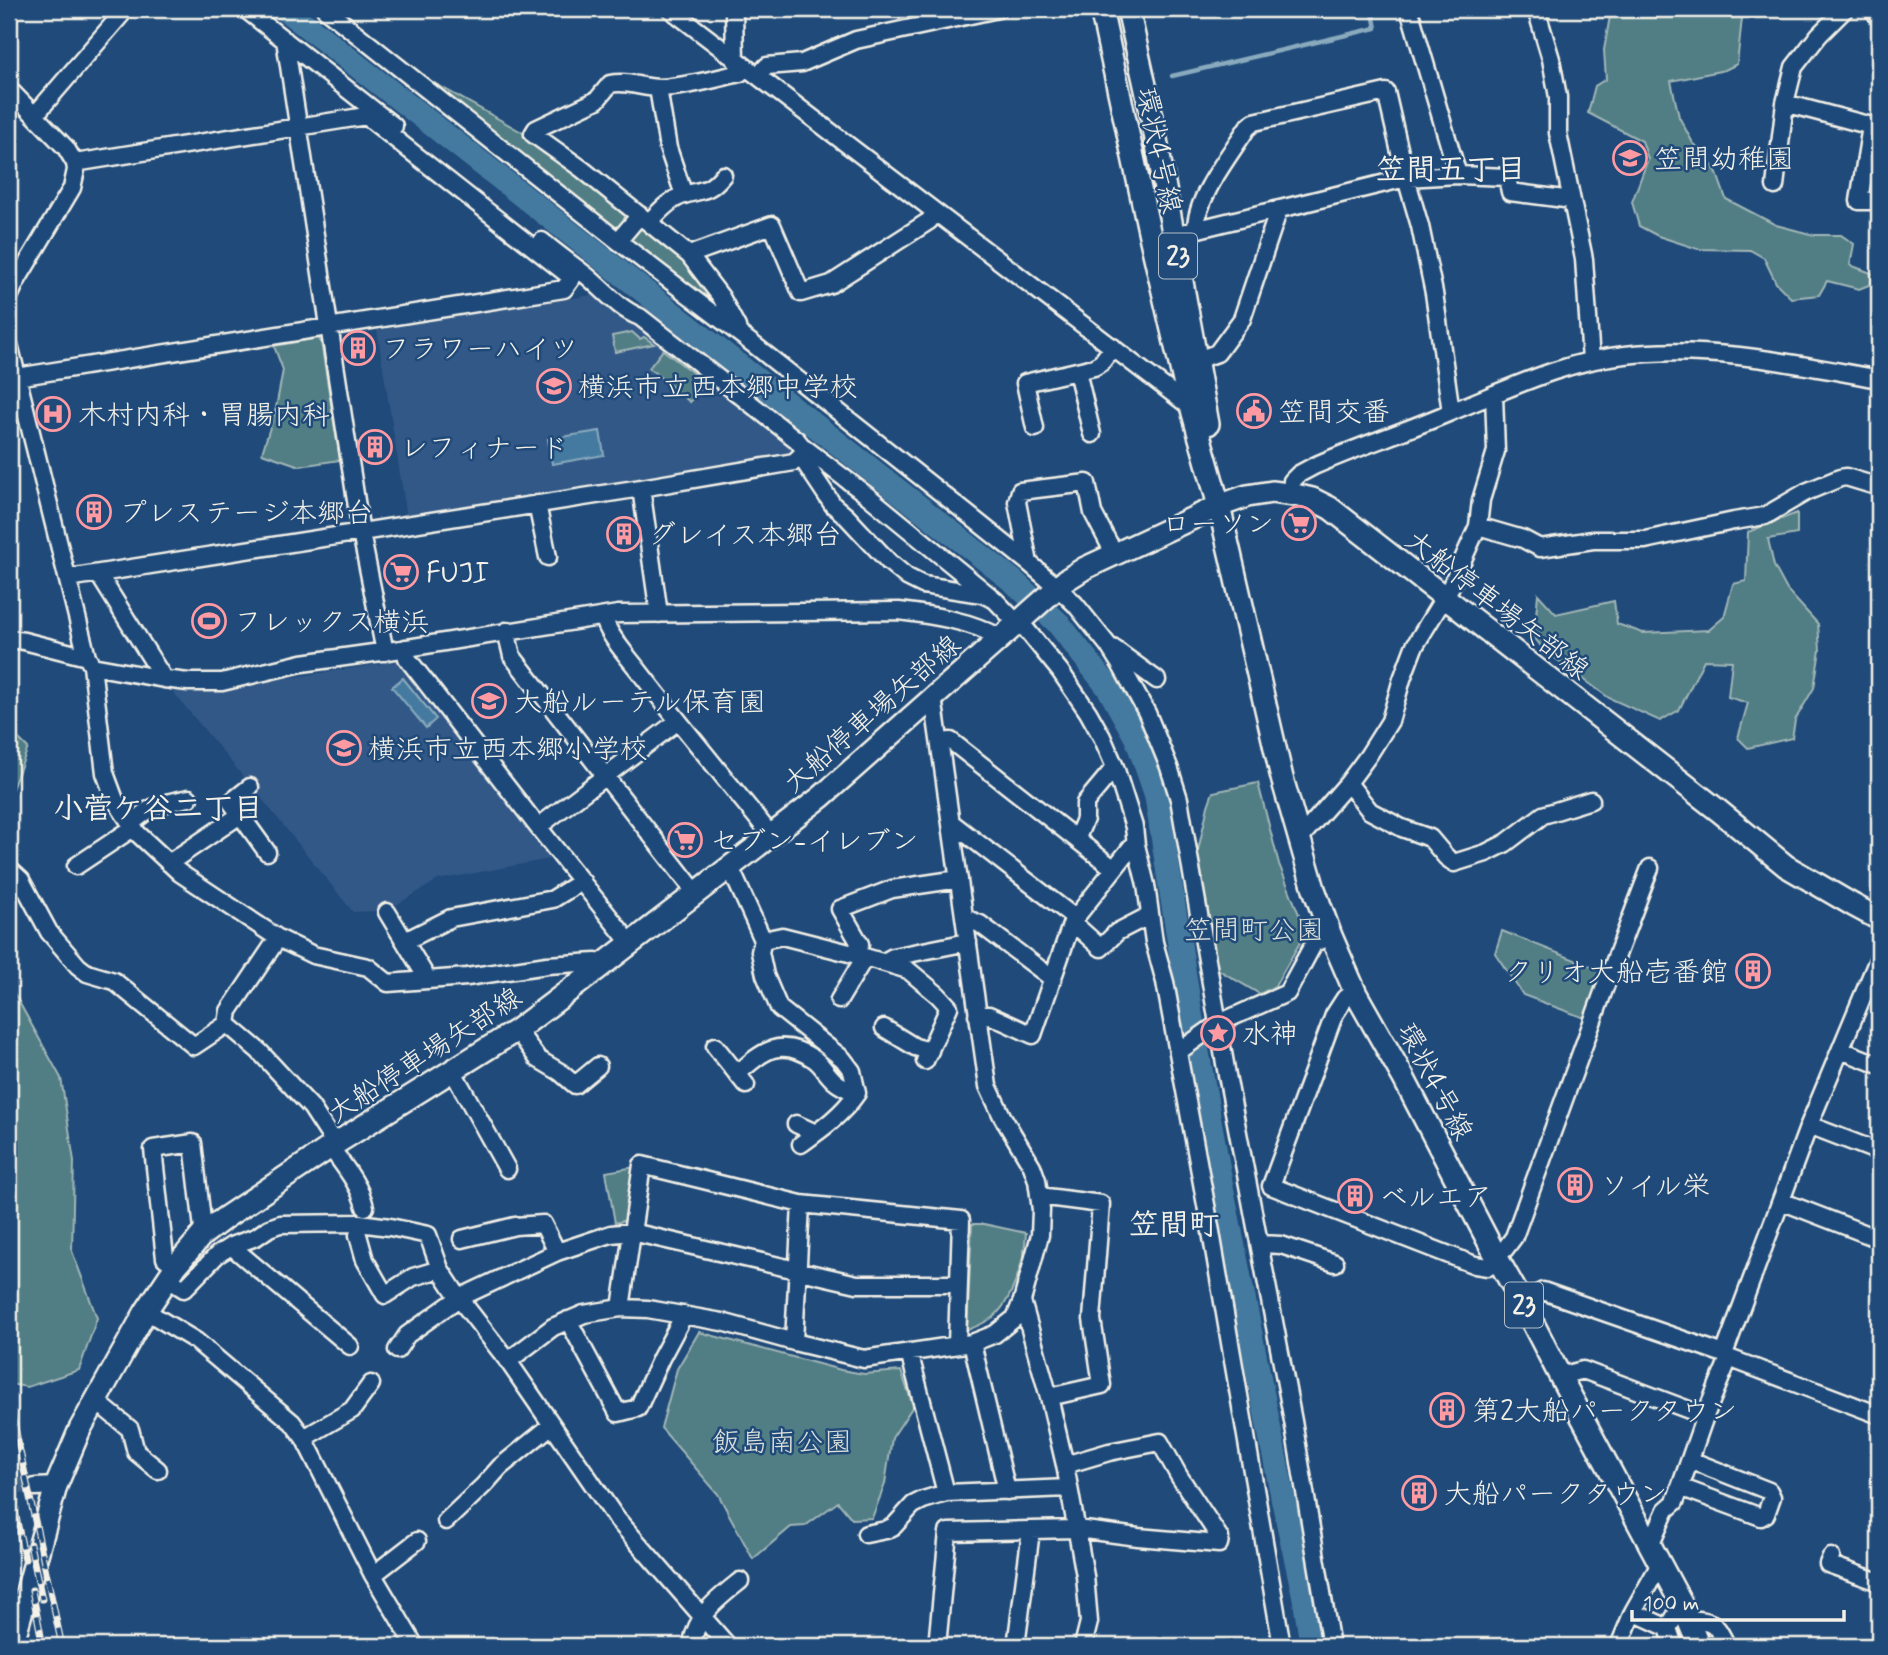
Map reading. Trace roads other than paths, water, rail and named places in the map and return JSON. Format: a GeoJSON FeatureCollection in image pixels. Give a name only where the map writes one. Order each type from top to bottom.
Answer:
{"type":"FeatureCollection","features":[{"type":"Feature","properties":{"kind":"main road","name":"環状4号線"},"geometry":{"type":"LineString","coordinates":[[1101,9],[1151,240],[1199,412],[1282,778],[1331,936],[1356,993],[1403,1076],[1655,1555],[1679,1617],[1699,1646]]}},
{"type":"Feature","properties":{"kind":"main road","name":"環状4号線"},"geometry":{"type":"LineString","coordinates":[[1128,9],[1151,112],[1197,360],[1199,412]]}},
{"type":"Feature","properties":{"kind":"main road","name":"大船停車場矢部線"},"geometry":{"type":"LineString","coordinates":[[12,1646],[46,1487],[145,1311],[172,1272],[202,1236],[333,1146],[517,1030],[631,944],[821,797],[1000,638],[1021,623],[1054,589],[1085,568],[1219,506],[1247,496],[1272,492],[1311,499],[1330,508],[1786,866],[1879,919]]}},
{"type":"Feature","properties":{"kind":"street"},"geometry":{"type":"LineString","coordinates":[[35,115],[126,9]]}},
{"type":"Feature","properties":{"kind":"street"},"geometry":{"type":"LineString","coordinates":[[245,9],[589,278],[600,290],[640,317],[797,440],[833,505],[907,577],[923,585],[982,594],[995,600]]}},
{"type":"Feature","properties":{"kind":"street"},"geometry":{"type":"LineString","coordinates":[[325,9],[1029,562],[1054,589],[1075,604],[1108,645],[1147,713],[1179,799],[1293,1420],[1331,1646]]}},
{"type":"Feature","properties":{"kind":"street"},"geometry":{"type":"LineString","coordinates":[[670,9],[1199,412]]}},
{"type":"Feature","properties":{"kind":"street"},"geometry":{"type":"LineString","coordinates":[[734,9],[746,68]]}},
{"type":"Feature","properties":{"kind":"street"},"geometry":{"type":"LineString","coordinates":[[738,333],[721,297],[689,256],[582,169],[533,134],[536,129],[597,100],[610,84],[627,82],[658,88],[740,73],[746,68],[802,63],[856,40],[998,9]]}},
{"type":"Feature","properties":{"kind":"street"},"geometry":{"type":"LineString","coordinates":[[1409,9],[1458,175]]}},
{"type":"Feature","properties":{"kind":"street"},"geometry":{"type":"LineString","coordinates":[[1536,9],[1558,97],[1558,133],[1586,278],[1591,361]]}},
{"type":"Feature","properties":{"kind":"street"},"geometry":{"type":"LineString","coordinates":[[1775,186],[1785,103],[1794,67],[1819,35],[1845,9]]}},
{"type":"Feature","properties":{"kind":"street"},"geometry":{"type":"LineString","coordinates":[[1874,9],[1879,19]]}},
{"type":"Feature","properties":{"kind":"street"},"geometry":{"type":"LineString","coordinates":[[285,40],[361,533],[385,652]]}},
{"type":"Feature","properties":{"kind":"street"},"geometry":{"type":"LineString","coordinates":[[658,88],[667,148],[684,195]]}},
{"type":"Feature","properties":{"kind":"street"},"geometry":{"type":"LineString","coordinates":[[1196,230],[1196,219],[1204,195],[1247,128],[1254,122],[1385,92],[1420,226],[1434,293],[1451,412]]}},
{"type":"Feature","properties":{"kind":"street"},"geometry":{"type":"LineString","coordinates":[[9,297],[76,177],[75,163],[66,148],[10,93]]}},
{"type":"Feature","properties":{"kind":"street"},"geometry":{"type":"LineString","coordinates":[[1785,103],[1875,127],[1859,201],[1879,201]]}},
{"type":"Feature","properties":{"kind":"street"},"geometry":{"type":"LineString","coordinates":[[17,377],[564,289],[572,278],[366,116],[75,163]]}},
{"type":"Feature","properties":{"kind":"street"},"geometry":{"type":"LineString","coordinates":[[618,241],[665,205],[684,195],[714,187],[723,175]]}},
{"type":"Feature","properties":{"kind":"street"},"geometry":{"type":"LineString","coordinates":[[1174,235],[1406,178],[1458,175],[1507,177],[1510,192],[1572,200]]}},
{"type":"Feature","properties":{"kind":"street"},"geometry":{"type":"LineString","coordinates":[[1197,360],[1217,353],[1242,319],[1279,209]]}},
{"type":"Feature","properties":{"kind":"street"},"geometry":{"type":"LineString","coordinates":[[689,256],[772,225],[801,293],[831,285],[929,220],[936,212]]}},
{"type":"Feature","properties":{"kind":"street"},"geometry":{"type":"LineString","coordinates":[[1035,428],[1025,383],[1101,363],[1113,347]]}},
{"type":"Feature","properties":{"kind":"street"},"geometry":{"type":"LineString","coordinates":[[1292,494],[1292,481],[1314,466],[1494,394],[1591,361],[1655,353],[1719,354],[1776,360],[1879,379]]}},
{"type":"Feature","properties":{"kind":"street"},"geometry":{"type":"LineString","coordinates":[[10,354],[89,662],[105,773],[115,800],[137,833],[180,873],[278,938],[313,956],[368,967],[388,983],[467,977],[547,965],[596,962],[602,966]]}},
{"type":"Feature","properties":{"kind":"street"},"geometry":{"type":"LineString","coordinates":[[1077,371],[1092,434]]}},
{"type":"Feature","properties":{"kind":"street"},"geometry":{"type":"LineString","coordinates":[[1299,839],[1348,783],[1390,721],[1414,648],[1445,597],[1478,526],[1480,500],[1496,451],[1494,394]]}},
{"type":"Feature","properties":{"kind":"street"},"geometry":{"type":"LineString","coordinates":[[68,578],[794,462],[804,453]]}},
{"type":"Feature","properties":{"kind":"street"},"geometry":{"type":"LineString","coordinates":[[804,453],[868,496],[1021,623],[1060,670],[1088,712],[1115,767],[1134,827],[1154,942],[1165,982],[1282,1646]]}},
{"type":"Feature","properties":{"kind":"street"},"geometry":{"type":"LineString","coordinates":[[1478,526],[1523,539],[1540,548],[1593,540],[1645,540],[1765,516],[1807,492],[1840,478],[1846,477],[1879,487]]}},
{"type":"Feature","properties":{"kind":"street"},"geometry":{"type":"LineString","coordinates":[[1029,562],[1017,502],[1020,491],[1087,483],[1093,513],[1115,555]]}},
{"type":"Feature","properties":{"kind":"street"},"geometry":{"type":"LineString","coordinates":[[640,488],[659,614]]}},
{"type":"Feature","properties":{"kind":"street"},"geometry":{"type":"LineString","coordinates":[[537,505],[548,557]]}},
{"type":"Feature","properties":{"kind":"street"},"geometry":{"type":"LineString","coordinates":[[99,575],[164,679]]}},
{"type":"Feature","properties":{"kind":"street"},"geometry":{"type":"LineString","coordinates":[[9,639],[89,662],[164,679],[222,682],[302,663],[618,614],[899,611],[986,629],[1000,638]]}},
{"type":"Feature","properties":{"kind":"street"},"geometry":{"type":"LineString","coordinates":[[604,617],[605,624],[621,647],[771,835]]}},
{"type":"Feature","properties":{"kind":"street"},"geometry":{"type":"LineString","coordinates":[[506,631],[512,656],[696,893]]}},
{"type":"Feature","properties":{"kind":"street"},"geometry":{"type":"LineString","coordinates":[[1108,645],[1157,680]]}},
{"type":"Feature","properties":{"kind":"street"},"geometry":{"type":"LineString","coordinates":[[405,648],[407,658],[631,944]]}},
{"type":"Feature","properties":{"kind":"street"},"geometry":{"type":"LineString","coordinates":[[508,1361],[553,1327],[584,1314],[621,1308],[722,1322],[864,1359],[985,1339],[1014,1318],[1023,1301],[1040,1235],[1037,1180],[988,1086],[933,697]]}},
{"type":"Feature","properties":{"kind":"street"},"geometry":{"type":"LineString","coordinates":[[538,827],[678,721]]}},
{"type":"Feature","properties":{"kind":"street"},"geometry":{"type":"LineString","coordinates":[[941,742],[951,741],[1113,868]]}},
{"type":"Feature","properties":{"kind":"street"},"geometry":{"type":"LineString","coordinates":[[1077,838],[1085,820],[1085,803],[1115,767]]}},
{"type":"Feature","properties":{"kind":"street"},"geometry":{"type":"LineString","coordinates":[[1348,783],[1374,814],[1430,838],[1454,863],[1486,853],[1506,843],[1543,815],[1591,800]]}},
{"type":"Feature","properties":{"kind":"street"},"geometry":{"type":"LineString","coordinates":[[250,787],[231,802],[267,852]]}},
{"type":"Feature","properties":{"kind":"street"},"geometry":{"type":"LineString","coordinates":[[76,866],[132,826],[146,810],[156,805],[189,798]]}},
{"type":"Feature","properties":{"kind":"street"},"geometry":{"type":"LineString","coordinates":[[169,863],[240,815]]}},
{"type":"Feature","properties":{"kind":"street"},"geometry":{"type":"LineString","coordinates":[[952,823],[1073,920],[1101,948],[1117,932],[1150,915]]}},
{"type":"Feature","properties":{"kind":"street"},"geometry":{"type":"LineString","coordinates":[[977,1015],[989,1015],[1033,1035],[1073,920],[1113,868],[1133,845],[1136,845]]}},
{"type":"Feature","properties":{"kind":"street"},"geometry":{"type":"LineString","coordinates":[[730,867],[763,940],[760,953],[765,975],[779,1008],[844,1059],[852,1071],[857,1093],[848,1107],[801,1144]]}},
{"type":"Feature","properties":{"kind":"street"},"geometry":{"type":"LineString","coordinates":[[1271,1186],[1475,1265],[1488,1267],[1498,1259],[1514,1237],[1650,868]]}},
{"type":"Feature","properties":{"kind":"street"},"geometry":{"type":"LineString","coordinates":[[9,869],[21,880],[49,932],[78,966],[88,973],[114,981],[194,1046],[227,1024],[229,1011],[278,938]]}},
{"type":"Feature","properties":{"kind":"street"},"geometry":{"type":"LineString","coordinates":[[839,1000],[860,956],[860,944],[840,909],[892,889],[959,879]]}},
{"type":"Feature","properties":{"kind":"street"},"geometry":{"type":"LineString","coordinates":[[405,942],[451,918],[552,899],[582,881]]}},
{"type":"Feature","properties":{"kind":"street"},"geometry":{"type":"LineString","coordinates":[[387,912],[428,980]]}},
{"type":"Feature","properties":{"kind":"street"},"geometry":{"type":"LineString","coordinates":[[965,918],[980,924],[1053,979]]}},
{"type":"Feature","properties":{"kind":"street"},"geometry":{"type":"LineString","coordinates":[[763,940],[782,936],[908,970],[949,1007],[928,1056],[884,1028]]}},
{"type":"Feature","properties":{"kind":"street"},"geometry":{"type":"LineString","coordinates":[[1178,1052],[1219,1023],[1287,993],[1314,943],[1331,936]]}},
{"type":"Feature","properties":{"kind":"street"},"geometry":{"type":"LineString","coordinates":[[884,962],[893,957],[968,942]]}},
{"type":"Feature","properties":{"kind":"street"},"geometry":{"type":"LineString","coordinates":[[1619,1646],[1646,1586],[1667,1510],[1675,1502],[1809,1125],[1879,957]]}},
{"type":"Feature","properties":{"kind":"street"},"geometry":{"type":"LineString","coordinates":[[1254,1217],[1271,1186],[1334,1015],[1345,998],[1356,993]]}},
{"type":"Feature","properties":{"kind":"street"},"geometry":{"type":"LineString","coordinates":[[227,1024],[259,1051],[311,1107],[351,1175],[363,1199],[365,1260],[385,1295],[413,1277],[440,1269]]}},
{"type":"Feature","properties":{"kind":"street"},"geometry":{"type":"LineString","coordinates":[[517,1030],[538,1059],[575,1085],[598,1066]]}},
{"type":"Feature","properties":{"kind":"street"},"geometry":{"type":"LineString","coordinates":[[715,1046],[742,1080],[758,1056],[775,1047],[794,1049],[816,1059],[836,1083],[857,1093]]}},
{"type":"Feature","properties":{"kind":"street"},"geometry":{"type":"LineString","coordinates":[[1841,1050],[1879,1065]]}},
{"type":"Feature","properties":{"kind":"street"},"geometry":{"type":"LineString","coordinates":[[452,1070],[507,1169]]}},
{"type":"Feature","properties":{"kind":"street"},"geometry":{"type":"LineString","coordinates":[[796,1125],[816,1133]]}},
{"type":"Feature","properties":{"kind":"street"},"geometry":{"type":"LineString","coordinates":[[1809,1125],[1879,1152]]}},
{"type":"Feature","properties":{"kind":"street"},"geometry":{"type":"LineString","coordinates":[[202,1236],[193,1143],[153,1149],[165,1258],[184,1289],[218,1255],[231,1246],[280,1224],[365,1221],[428,1235],[440,1269],[459,1298],[508,1361],[616,1518],[728,1646]]}},
{"type":"Feature","properties":{"kind":"street"},"geometry":{"type":"LineString","coordinates":[[621,1308],[642,1166],[801,1204],[961,1220],[959,1284],[964,1344],[1007,1490]]}},
{"type":"Feature","properties":{"kind":"street"},"geometry":{"type":"LineString","coordinates":[[1039,1196],[1101,1204],[1092,1319],[1102,1385],[1049,1397]]}},
{"type":"Feature","properties":{"kind":"street"},"geometry":{"type":"LineString","coordinates":[[1781,1200],[1879,1239]]}},
{"type":"Feature","properties":{"kind":"street"},"geometry":{"type":"LineString","coordinates":[[794,1342],[801,1204]]}},
{"type":"Feature","properties":{"kind":"street"},"geometry":{"type":"LineString","coordinates":[[462,1239],[514,1226],[543,1224],[557,1252]]}},
{"type":"Feature","properties":{"kind":"street"},"geometry":{"type":"LineString","coordinates":[[397,1350],[407,1335],[459,1298],[557,1252],[611,1234],[632,1232],[857,1284],[959,1284]]}},
{"type":"Feature","properties":{"kind":"street"},"geometry":{"type":"LineString","coordinates":[[1259,1244],[1281,1245],[1335,1263]]}},
{"type":"Feature","properties":{"kind":"street"},"geometry":{"type":"LineString","coordinates":[[231,1246],[350,1346]]}},
{"type":"Feature","properties":{"kind":"street"},"geometry":{"type":"LineString","coordinates":[[1522,1302],[1543,1291],[1726,1356],[1879,1415]]}},
{"type":"Feature","properties":{"kind":"street"},"geometry":{"type":"LineString","coordinates":[[1023,1301],[1049,1397],[1077,1529],[1089,1622],[1083,1646]]}},
{"type":"Feature","properties":{"kind":"street"},"geometry":{"type":"LineString","coordinates":[[145,1311],[195,1341],[292,1422],[304,1438],[373,1575],[415,1646]]}},
{"type":"Feature","properties":{"kind":"street"},"geometry":{"type":"LineString","coordinates":[[568,1320],[618,1413],[638,1408],[684,1315]]}},
{"type":"Feature","properties":{"kind":"street"},"geometry":{"type":"LineString","coordinates":[[909,1352],[946,1493]]}},
{"type":"Feature","properties":{"kind":"street"},"geometry":{"type":"LineString","coordinates":[[1560,1376],[1583,1370],[1705,1416]]}},
{"type":"Feature","properties":{"kind":"street"},"geometry":{"type":"LineString","coordinates":[[304,1438],[352,1410],[371,1384]]}},
{"type":"Feature","properties":{"kind":"street"},"geometry":{"type":"LineString","coordinates":[[96,1401],[130,1429],[136,1452],[158,1470]]}},
{"type":"Feature","properties":{"kind":"street"},"geometry":{"type":"LineString","coordinates":[[446,1521],[500,1467],[552,1425]]}},
{"type":"Feature","properties":{"kind":"street"},"geometry":{"type":"LineString","coordinates":[[937,1646],[948,1532],[1077,1529],[1139,1538],[1219,1544],[1220,1538],[1160,1442],[1109,1452],[1065,1465]]}},
{"type":"Feature","properties":{"kind":"street"},"geometry":{"type":"LineString","coordinates":[[1680,1487],[1761,1517],[1766,1514],[1772,1497],[1769,1491],[1690,1461]]}},
{"type":"Feature","properties":{"kind":"street"},"geometry":{"type":"LineString","coordinates":[[866,1534],[894,1526],[913,1505],[946,1493],[1069,1488]]}},
{"type":"Feature","properties":{"kind":"street"},"geometry":{"type":"LineString","coordinates":[[1016,1646],[1031,1531]]}},
{"type":"Feature","properties":{"kind":"street"},"geometry":{"type":"LineString","coordinates":[[373,1575],[417,1541]]}},
{"type":"Feature","properties":{"kind":"street"},"geometry":{"type":"LineString","coordinates":[[1831,1557],[1828,1564],[1879,1582]]}},
{"type":"Feature","properties":{"kind":"street"},"geometry":{"type":"LineString","coordinates":[[691,1646],[693,1636],[710,1605],[740,1581]]}},
{"type":"Feature","properties":{"kind":"street"},"geometry":{"type":"LineString","coordinates":[[1633,1612],[1706,1620],[1715,1624],[1727,1646]]}},
{"type":"Feature","properties":{"kind":"street"},"geometry":{"type":"LineString","coordinates":[[1674,1646],[1679,1617]]}},
{"type":"Feature","properties":{"kind":"waterway"},"geometry":{"type":"LineString","coordinates":[[285,9],[1013,581],[1058,623],[1108,687],[1137,739],[1156,794],[1190,1011],[1221,1184],[1312,1646]]}},
{"type":"Feature","properties":{"kind":"waterway"},"geometry":{"type":"LineString","coordinates":[[1172,76],[1376,28],[1372,9]]}},
{"type":"Feature","properties":{"kind":"tunnel"},"geometry":{"type":"LineString","coordinates":[[9,1484],[35,1487]]}},
{"type":"Feature","properties":{"kind":"railway"},"geometry":{"type":"LineString","coordinates":[[9,1400],[62,1646]]}},
{"type":"Feature","properties":{"kind":"railway"},"geometry":{"type":"LineString","coordinates":[[9,1484],[25,1559]]}},
{"type":"Feature","properties":{"kind":"railway"},"geometry":{"type":"LineString","coordinates":[[30,1544],[42,1599]]}},
{"type":"Feature","properties":{"kind":"railway"},"geometry":{"type":"LineString","coordinates":[[32,1590],[43,1646]]}},
{"type":"Feature","properties":{"kind":"place","name":"笠間幼稚園"},"geometry":{"type":"Point","coordinates":[1630,158]}},
{"type":"Feature","properties":{"kind":"place","name":"フラワーハイツ"},"geometry":{"type":"Point","coordinates":[358,348]}},
{"type":"Feature","properties":{"kind":"place","name":"横浜市立西本郷中学校"},"geometry":{"type":"Point","coordinates":[554,386]}},
{"type":"Feature","properties":{"kind":"place","name":"笠間交番"},"geometry":{"type":"Point","coordinates":[1254,411]}},
{"type":"Feature","properties":{"kind":"place","name":"木村内科・胃腸内科"},"geometry":{"type":"Point","coordinates":[53,414]}},
{"type":"Feature","properties":{"kind":"place","name":"レフィナード"},"geometry":{"type":"Point","coordinates":[375,447]}},
{"type":"Feature","properties":{"kind":"place","name":"プレステージ本郷台"},"geometry":{"type":"Point","coordinates":[94,512]}},
{"type":"Feature","properties":{"kind":"place","name":"ローソン"},"geometry":{"type":"Point","coordinates":[1299,523]}},
{"type":"Feature","properties":{"kind":"place","name":"グレイス本郷台"},"geometry":{"type":"Point","coordinates":[624,534]}},
{"type":"Feature","properties":{"kind":"place","name":"FUJI"},"geometry":{"type":"Point","coordinates":[401,572]}},
{"type":"Feature","properties":{"kind":"place","name":"フレックス横浜"},"geometry":{"type":"Point","coordinates":[209,621]}},
{"type":"Feature","properties":{"kind":"place","name":"大船ルーテル保育園"},"geometry":{"type":"Point","coordinates":[489,701]}},
{"type":"Feature","properties":{"kind":"place","name":"横浜市立西本郷小学校"},"geometry":{"type":"Point","coordinates":[344,748]}},
{"type":"Feature","properties":{"kind":"place","name":"セブン-イレブン"},"geometry":{"type":"Point","coordinates":[685,840]}},
{"type":"Feature","properties":{"kind":"place","name":"クリオ大船壱番館"},"geometry":{"type":"Point","coordinates":[1753,971]}},
{"type":"Feature","properties":{"kind":"place","name":"水神"},"geometry":{"type":"Point","coordinates":[1218,1033]}},
{"type":"Feature","properties":{"kind":"place","name":"ソイル栄"},"geometry":{"type":"Point","coordinates":[1575,1185]}},
{"type":"Feature","properties":{"kind":"place","name":"ベルエア"},"geometry":{"type":"Point","coordinates":[1355,1196]}},
{"type":"Feature","properties":{"kind":"place","name":"第2大船パークタウン"},"geometry":{"type":"Point","coordinates":[1447,1410]}},
{"type":"Feature","properties":{"kind":"place","name":"大船パークタウン"},"geometry":{"type":"Point","coordinates":[1419,1493]}},
{"type":"Feature","properties":{"kind":"district","name":"笠間五丁目"},"geometry":{"type":"Point","coordinates":[1451,169]}},
{"type":"Feature","properties":{"kind":"district","name":"小菅ケ谷二丁目"},"geometry":{"type":"Point","coordinates":[158,808]}},
{"type":"Feature","properties":{"kind":"district","name":"笠間町"},"geometry":{"type":"Point","coordinates":[1174,1224]}},
{"type":"Feature","properties":{"kind":"park label","name":"笠間町公園"},"geometry":{"type":"Point","coordinates":[1254,929]}},
{"type":"Feature","properties":{"kind":"park label","name":"飯島南公園"},"geometry":{"type":"Point","coordinates":[782,1441]}}]}
